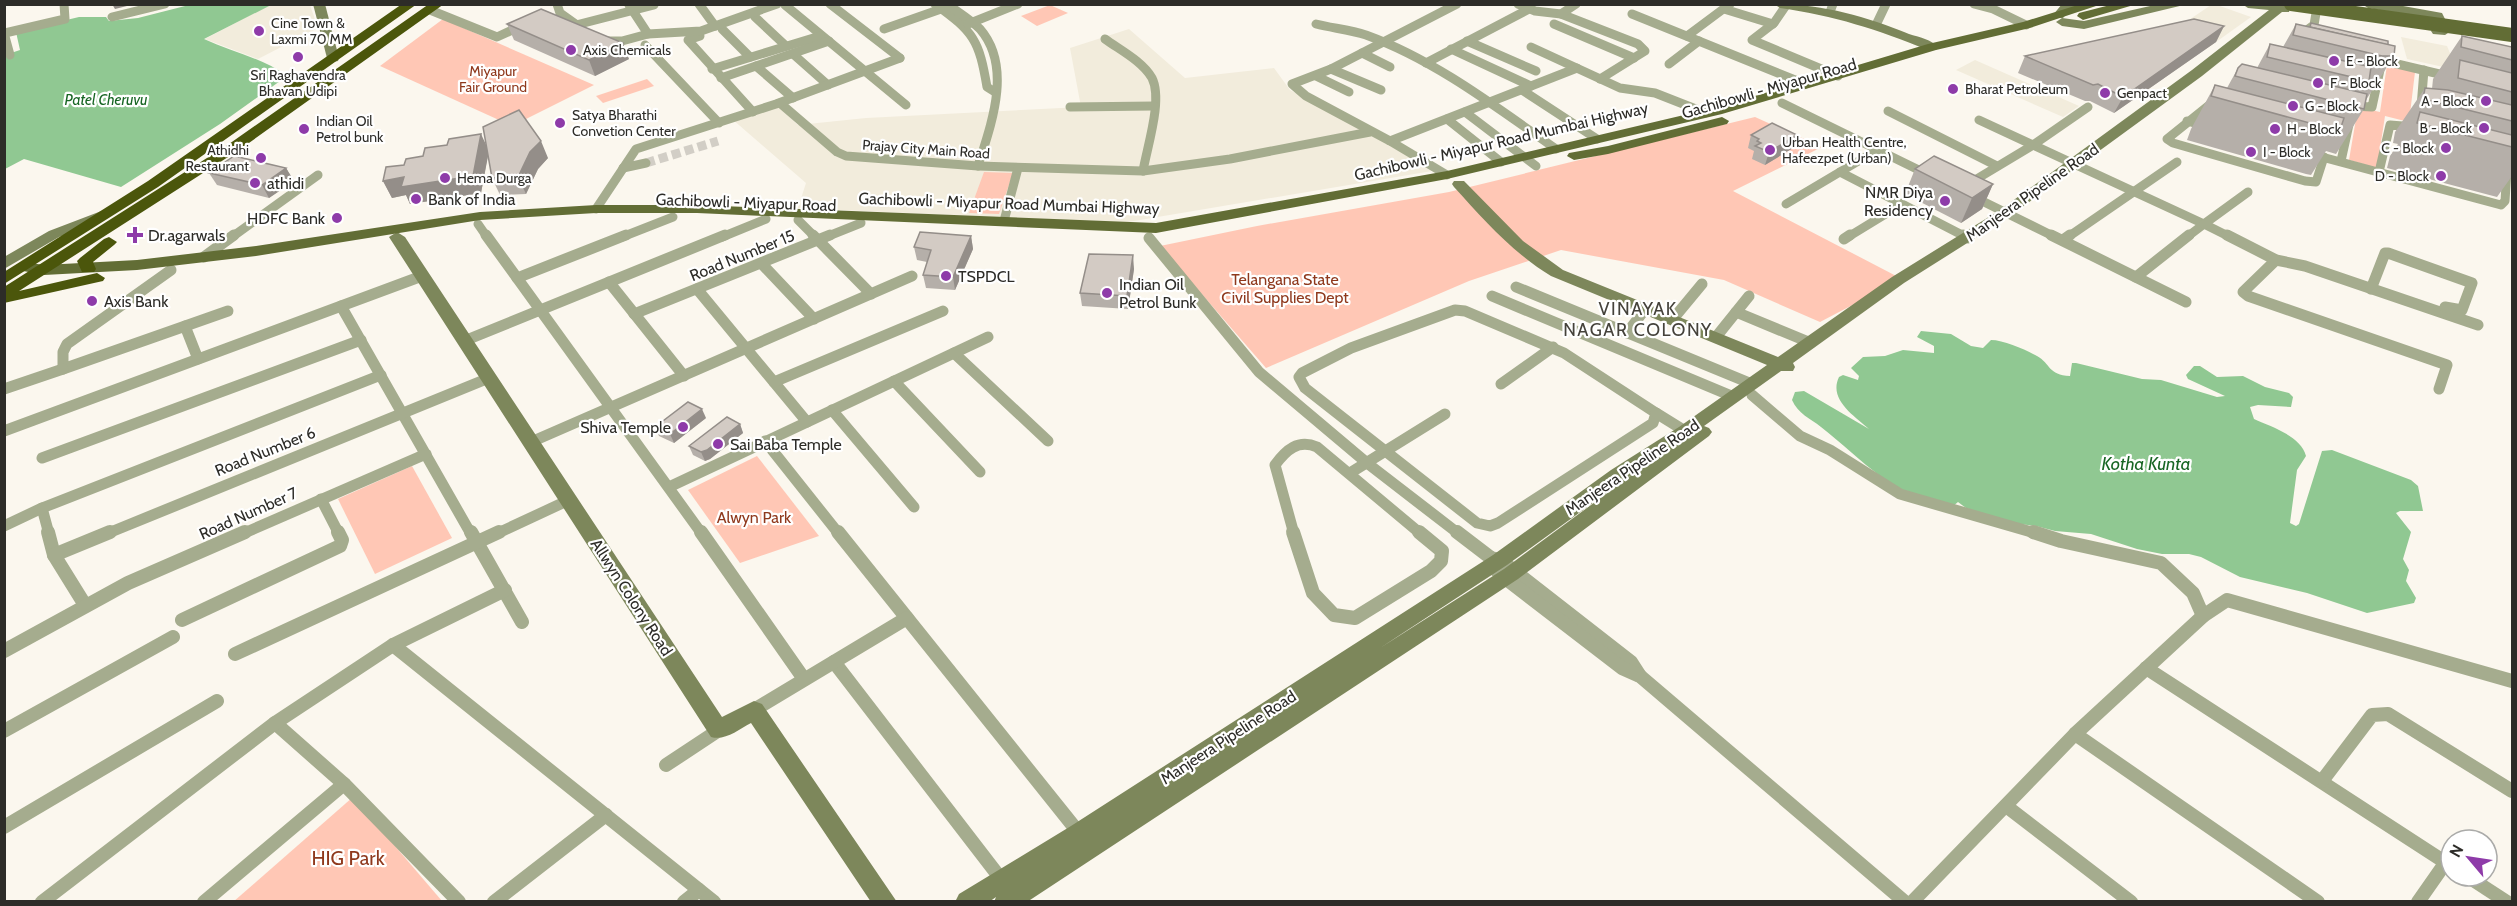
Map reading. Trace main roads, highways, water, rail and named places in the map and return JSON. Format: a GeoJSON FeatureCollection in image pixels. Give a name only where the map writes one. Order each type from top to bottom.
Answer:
{"type":"FeatureCollection","features":[{"type":"Feature","properties":{"kind":"highway"},"geometry":{"type":"LineString","coordinates":[[4,294],[9,282],[24,267],[210,145],[411,4]]}},
{"type":"Feature","properties":{"kind":"highway"},"geometry":{"type":"LineString","coordinates":[[9,282],[44,270],[234,147],[434,7]]}},
{"type":"Feature","properties":{"kind":"highway"},"geometry":{"type":"LineString","coordinates":[[4,300],[92,273],[85,261],[94,252],[207,175],[234,147]]}},
{"type":"Feature","properties":{"kind":"main road"},"geometry":{"type":"LineString","coordinates":[[319,4],[333,58]]}},
{"type":"Feature","properties":{"kind":"main road"},"geometry":{"type":"LineString","coordinates":[[2065,17],[2066,7],[2076,4]]}},
{"type":"Feature","properties":{"kind":"main road"},"geometry":{"type":"LineString","coordinates":[[2065,17],[2096,4]]}},
{"type":"Feature","properties":{"kind":"main road"},"geometry":{"type":"LineString","coordinates":[[2065,17],[2131,4]]}},
{"type":"Feature","properties":{"kind":"main road"},"geometry":{"type":"LineString","coordinates":[[2065,17],[2084,25],[2120,15],[2182,4]]}},
{"type":"Feature","properties":{"kind":"main road"},"geometry":{"type":"LineString","coordinates":[[2248,4],[2512,36]]}},
{"type":"Feature","properties":{"kind":"main road"},"geometry":{"type":"LineString","coordinates":[[2331,4],[2512,30]]}},
{"type":"Feature","properties":{"kind":"main road"},"geometry":{"type":"LineString","coordinates":[[2290,8],[2445,31],[2438,16],[2368,4]]}},
{"type":"Feature","properties":{"kind":"main road"},"geometry":{"type":"LineString","coordinates":[[1785,5],[1832,8],[1932,47]]}},
{"type":"Feature","properties":{"kind":"main road","name":"Manjeera Pipeline Road"},"geometry":{"type":"LineString","coordinates":[[967,902],[1004,890],[1173,783],[1500,567],[1642,469],[1784,366],[2010,214],[2216,65],[2290,8]]}},
{"type":"Feature","properties":{"kind":"main road","name":"Gachibowli - Miyapur Road Mumbai Highway"},"geometry":{"type":"LineString","coordinates":[[1453,179],[1501,162],[1531,161],[1556,149],[1706,113],[1932,47],[2065,17]]}},
{"type":"Feature","properties":{"kind":"main road","name":"Gachibowli - Miyapur Road"},"geometry":{"type":"LineString","coordinates":[[92,273],[171,270],[258,260],[478,224],[592,217],[798,220],[1149,238],[1213,229],[1376,192],[1453,179],[1531,161],[1679,133],[1952,54],[2065,17]]}},
{"type":"Feature","properties":{"kind":"main road"},"geometry":{"type":"LineString","coordinates":[[1453,179],[1544,266],[1784,366]]}},
{"type":"Feature","properties":{"kind":"main road","name":"Gachibowli - Miyapur Road Mumbai Highway"},"geometry":{"type":"LineString","coordinates":[[24,267],[92,273],[480,216],[596,209],[697,209],[1156,228],[1376,192]]}},
{"type":"Feature","properties":{"kind":"main road"},"geometry":{"type":"LineString","coordinates":[[4,264],[54,234],[110,211]]}},
{"type":"Feature","properties":{"kind":"main road","name":"Manjeera Pipeline Road"},"geometry":{"type":"LineString","coordinates":[[1784,366],[1811,343],[1898,280],[2010,214]]}},
{"type":"Feature","properties":{"kind":"main road","name":"Allwyn Colony Road"},"geometry":{"type":"LineString","coordinates":[[397,237],[719,730],[754,710],[885,902]]}},
{"type":"Feature","properties":{"kind":"main road","name":"Manjeera Pipeline Road"},"geometry":{"type":"LineString","coordinates":[[1642,469],[1684,431],[1734,397],[1752,390]]}},
{"type":"Feature","properties":{"kind":"main road","name":"Manjeera Pipeline Road"},"geometry":{"type":"LineString","coordinates":[[1004,890],[1078,833],[1173,783]]}},
{"type":"Feature","properties":{"kind":"water","name":"Patel Cheruvu"},"geometry":{"type":"Polygon","coordinates":[[[189,5],[271,5],[204,39],[258,60],[287,76],[220,124],[121,187],[24,159],[5,169],[5,55],[20,50],[16,32],[79,17],[106,17],[109,21],[138,18],[189,5]]]}},
{"type":"Feature","properties":{"kind":"water","name":"Kotha Kunta"},"geometry":{"type":"Polygon","coordinates":[[[1921,331],[1951,334],[1971,346],[1983,348],[1991,340],[2008,343],[2037,356],[2058,374],[2063,375],[2070,376],[2072,363],[2076,363],[2142,379],[2161,380],[2217,397],[2225,396],[2188,379],[2186,375],[2194,366],[2200,366],[2217,377],[2243,376],[2265,387],[2289,393],[2293,397],[2291,407],[2258,405],[2250,407],[2254,419],[2292,438],[2303,449],[2306,456],[2297,470],[2290,523],[2296,526],[2299,524],[2322,451],[2332,450],[2411,480],[2418,486],[2423,511],[2396,513],[2411,532],[2403,559],[2409,570],[2406,581],[2416,598],[2414,603],[2367,613],[2307,593],[2240,577],[2201,557],[2189,554],[2162,554],[2137,549],[2091,534],[2055,531],[2011,523],[1966,508],[1958,502],[1952,507],[1933,504],[1898,488],[1801,412],[1792,400],[1795,392],[1804,391],[1869,429],[1850,413],[1840,400],[1837,393],[1839,377],[1843,375],[1858,380],[1859,376],[1851,368],[1863,357],[1885,356],[1903,350],[1934,353],[1934,346],[1917,337],[1921,331]]]}},
{"type":"Feature","properties":{"kind":"tunnel"},"geometry":{"type":"LineString","coordinates":[[646,163],[718,141]]}},
{"type":"Feature","properties":{"kind":"place","name":"Cine Town & Laxmi 70 MM"},"geometry":{"type":"Point","coordinates":[259,31]}},
{"type":"Feature","properties":{"kind":"place","name":"Axis Chemicals"},"geometry":{"type":"Point","coordinates":[571,50]}},
{"type":"Feature","properties":{"kind":"place","name":"Sri Raghavendra Bhavan Udipi"},"geometry":{"type":"Point","coordinates":[298,57]}},
{"type":"Feature","properties":{"kind":"place","name":"E - Block"},"geometry":{"type":"Point","coordinates":[2334,61]}},
{"type":"Feature","properties":{"kind":"place","name":"F - Block"},"geometry":{"type":"Point","coordinates":[2318,83]}},
{"type":"Feature","properties":{"kind":"place","name":"Bharat Petroleum"},"geometry":{"type":"Point","coordinates":[1953,89]}},
{"type":"Feature","properties":{"kind":"place","name":"Genpact"},"geometry":{"type":"Point","coordinates":[2105,93]}},
{"type":"Feature","properties":{"kind":"place","name":"A - Block"},"geometry":{"type":"Point","coordinates":[2486,101]}},
{"type":"Feature","properties":{"kind":"place","name":"G - Block"},"geometry":{"type":"Point","coordinates":[2293,106]}},
{"type":"Feature","properties":{"kind":"place","name":"Satya Bharathi Convetion Center"},"geometry":{"type":"Point","coordinates":[560,123]}},
{"type":"Feature","properties":{"kind":"place","name":"B - Block"},"geometry":{"type":"Point","coordinates":[2484,128]}},
{"type":"Feature","properties":{"kind":"place","name":"Indian Oil Petrol bunk"},"geometry":{"type":"Point","coordinates":[304,129]}},
{"type":"Feature","properties":{"kind":"place","name":"H - Block"},"geometry":{"type":"Point","coordinates":[2275,129]}},
{"type":"Feature","properties":{"kind":"place","name":"C - Block"},"geometry":{"type":"Point","coordinates":[2446,148]}},
{"type":"Feature","properties":{"kind":"place","name":"Urban Health Centre, Hafeezpet (Urban)"},"geometry":{"type":"Point","coordinates":[1770,150]}},
{"type":"Feature","properties":{"kind":"place","name":"I - Block"},"geometry":{"type":"Point","coordinates":[2251,152]}},
{"type":"Feature","properties":{"kind":"place","name":"Athidhi Restaurant"},"geometry":{"type":"Point","coordinates":[261,158]}},
{"type":"Feature","properties":{"kind":"place","name":"D - Block"},"geometry":{"type":"Point","coordinates":[2441,176]}},
{"type":"Feature","properties":{"kind":"place","name":"Hema Durga"},"geometry":{"type":"Point","coordinates":[445,178]}},
{"type":"Feature","properties":{"kind":"place","name":"athidi"},"geometry":{"type":"Point","coordinates":[255,183]}},
{"type":"Feature","properties":{"kind":"place","name":"Bank of India"},"geometry":{"type":"Point","coordinates":[416,199]}},
{"type":"Feature","properties":{"kind":"place","name":"NMR Diya Residency"},"geometry":{"type":"Point","coordinates":[1945,201]}},
{"type":"Feature","properties":{"kind":"place","name":"HDFC Bank"},"geometry":{"type":"Point","coordinates":[337,218]}},
{"type":"Feature","properties":{"kind":"place","name":"Dr.agarwals"},"geometry":{"type":"Point","coordinates":[135,235]}},
{"type":"Feature","properties":{"kind":"place","name":"TSPDCL"},"geometry":{"type":"Point","coordinates":[946,276]}},
{"type":"Feature","properties":{"kind":"place","name":"Indian Oil Petrol Bunk"},"geometry":{"type":"Point","coordinates":[1107,293]}},
{"type":"Feature","properties":{"kind":"place","name":"Axis Bank"},"geometry":{"type":"Point","coordinates":[92,301]}},
{"type":"Feature","properties":{"kind":"place","name":"Shiva Temple"},"geometry":{"type":"Point","coordinates":[683,427]}},
{"type":"Feature","properties":{"kind":"place","name":"Sai Baba Temple"},"geometry":{"type":"Point","coordinates":[718,444]}},
{"type":"Feature","properties":{"kind":"district","name":"VINAYAK NAGAR COLONY"},"geometry":{"type":"Point","coordinates":[1638,319]}},
{"type":"Feature","properties":{"kind":"park label","name":"Miyapur Fair Ground"},"geometry":{"type":"Point","coordinates":[493,80]}},
{"type":"Feature","properties":{"kind":"park label","name":"Telangana State Civil Supplies Dept"},"geometry":{"type":"Point","coordinates":[1285,288]}},
{"type":"Feature","properties":{"kind":"park label","name":"Alwyn Park"},"geometry":{"type":"Point","coordinates":[754,517]}},
{"type":"Feature","properties":{"kind":"park label","name":"HIG Park"},"geometry":{"type":"Point","coordinates":[348,858]}}]}
